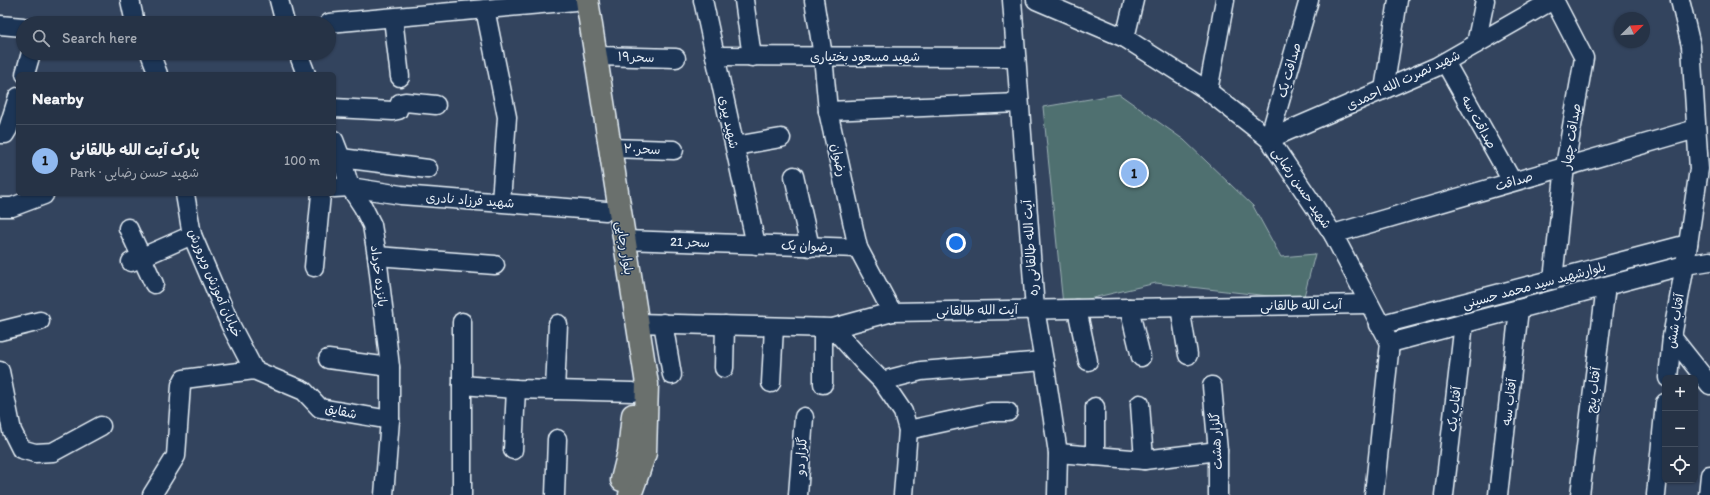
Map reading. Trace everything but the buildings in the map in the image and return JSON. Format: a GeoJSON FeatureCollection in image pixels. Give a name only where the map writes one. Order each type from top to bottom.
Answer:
{"type":"FeatureCollection","features":[{"type":"Feature","properties":{"kind":"main road","name":"بلوار رجایی"},"geometry":{"type":"LineString","coordinates":[[579,0],[596,56],[636,323],[647,384],[644,453],[630,495]]}},
{"type":"Feature","properties":{"kind":"main road","name":"بلوار رجایی"},"geometry":{"type":"LineString","coordinates":[[579,0],[606,211],[633,392],[633,415],[629,452],[618,495]]}},
{"type":"Feature","properties":{"kind":"street"},"geometry":{"type":"LineString","coordinates":[[130,0],[133,16]]}},
{"type":"Feature","properties":{"kind":"street"},"geometry":{"type":"LineString","coordinates":[[279,0],[283,16]]}},
{"type":"Feature","properties":{"kind":"street"},"geometry":{"type":"LineString","coordinates":[[336,22],[393,18],[465,5],[485,9],[579,0]]}},
{"type":"Feature","properties":{"kind":"street","name":"شهید پیری"},"geometry":{"type":"LineString","coordinates":[[703,0],[756,244]]}},
{"type":"Feature","properties":{"kind":"street"},"geometry":{"type":"LineString","coordinates":[[744,0],[752,57]]}},
{"type":"Feature","properties":{"kind":"street","name":"رضوان"},"geometry":{"type":"LineString","coordinates":[[814,0],[823,56],[828,111],[858,248],[892,312]]}},
{"type":"Feature","properties":{"kind":"street","name":"آیت الله طالقانی ره"},"geometry":{"type":"LineString","coordinates":[[1012,0],[1035,310],[1058,453],[1057,495]]}},
{"type":"Feature","properties":{"kind":"street","name":"شهید حسن رضایی"},"geometry":{"type":"LineString","coordinates":[[1036,0],[1125,38],[1208,91],[1269,140],[1333,234],[1368,304],[1390,343]]}},
{"type":"Feature","properties":{"kind":"street"},"geometry":{"type":"LineString","coordinates":[[1125,38],[1134,0]]}},
{"type":"Feature","properties":{"kind":"street"},"geometry":{"type":"LineString","coordinates":[[1208,91],[1225,0]]}},
{"type":"Feature","properties":{"kind":"street","name":"صداقت یک"},"geometry":{"type":"LineString","coordinates":[[1269,140],[1309,0]]}},
{"type":"Feature","properties":{"kind":"street"},"geometry":{"type":"LineString","coordinates":[[1384,90],[1398,0]]}},
{"type":"Feature","properties":{"kind":"street"},"geometry":{"type":"LineString","coordinates":[[1476,44],[1485,0]]}},
{"type":"Feature","properties":{"kind":"street","name":"شهید نصرت الله احمدی"},"geometry":{"type":"LineString","coordinates":[[1269,140],[1445,62],[1553,0]]}},
{"type":"Feature","properties":{"kind":"street","name":"صداقت چهار"},"geometry":{"type":"LineString","coordinates":[[1553,0],[1584,58],[1565,166],[1553,280]]}},
{"type":"Feature","properties":{"kind":"street","name":"آفتاب شش"},"geometry":{"type":"LineString","coordinates":[[1668,375],[1672,337],[1685,264],[1699,169],[1690,46],[1680,0]]}},
{"type":"Feature","properties":{"kind":"street"},"geometry":{"type":"LineString","coordinates":[[485,9],[507,117],[501,202]]}},
{"type":"Feature","properties":{"kind":"street"},"geometry":{"type":"LineString","coordinates":[[393,18],[400,77]]}},
{"type":"Feature","properties":{"kind":"street"},"geometry":{"type":"LineString","coordinates":[[0,25],[16,26]]}},
{"type":"Feature","properties":{"kind":"street","name":"سحر۱۹"},"geometry":{"type":"LineString","coordinates":[[596,56],[676,58]]}},
{"type":"Feature","properties":{"kind":"street","name":"شهید مسعود بختیاری"},"geometry":{"type":"LineString","coordinates":[[715,56],[1016,57]]}},
{"type":"Feature","properties":{"kind":"street"},"geometry":{"type":"LineString","coordinates":[[26,72],[29,60]]}},
{"type":"Feature","properties":{"kind":"street"},"geometry":{"type":"LineString","coordinates":[[153,60],[157,72]]}},
{"type":"Feature","properties":{"kind":"street"},"geometry":{"type":"LineString","coordinates":[[301,60],[305,72]]}},
{"type":"Feature","properties":{"kind":"street","name":"صداقت سه"},"geometry":{"type":"LineString","coordinates":[[1445,62],[1512,181]]}},
{"type":"Feature","properties":{"kind":"street"},"geometry":{"type":"LineString","coordinates":[[4,132],[16,102]]}},
{"type":"Feature","properties":{"kind":"street"},"geometry":{"type":"LineString","coordinates":[[336,108],[393,111],[398,110],[400,103],[405,102],[436,105]]}},
{"type":"Feature","properties":{"kind":"street"},"geometry":{"type":"LineString","coordinates":[[828,111],[1019,102]]}},
{"type":"Feature","properties":{"kind":"street","name":"صداقت"},"geometry":{"type":"LineString","coordinates":[[1333,234],[1696,129]]}},
{"type":"Feature","properties":{"kind":"street"},"geometry":{"type":"LineString","coordinates":[[734,146],[781,138]]}},
{"type":"Feature","properties":{"kind":"street","name":"پانزده خرداد"},"geometry":{"type":"LineString","coordinates":[[336,145],[341,158],[342,188],[364,207],[372,225],[377,256],[390,367],[390,420],[384,495]]}},
{"type":"Feature","properties":{"kind":"street","name":"سحر۲۰"},"geometry":{"type":"LineString","coordinates":[[610,148],[674,150]]}},
{"type":"Feature","properties":{"kind":"street"},"geometry":{"type":"LineString","coordinates":[[341,158],[428,169]]}},
{"type":"Feature","properties":{"kind":"street"},"geometry":{"type":"LineString","coordinates":[[794,176],[810,247]]}},
{"type":"Feature","properties":{"kind":"street","name":"شهید فرزاد نادری"},"geometry":{"type":"LineString","coordinates":[[342,188],[401,195],[606,211]]}},
{"type":"Feature","properties":{"kind":"street"},"geometry":{"type":"LineString","coordinates":[[0,207],[12,207],[41,196]]}},
{"type":"Feature","properties":{"kind":"street","name":"خیابان آموزش وپرورش"},"geometry":{"type":"LineString","coordinates":[[185,196],[192,235],[231,326],[254,370]]}},
{"type":"Feature","properties":{"kind":"street"},"geometry":{"type":"LineString","coordinates":[[314,267],[321,196]]}},
{"type":"Feature","properties":{"kind":"street"},"geometry":{"type":"LineString","coordinates":[[128,228],[136,260],[154,284]]}},
{"type":"Feature","properties":{"kind":"street"},"geometry":{"type":"LineString","coordinates":[[136,260],[192,235]]}},
{"type":"Feature","properties":{"kind":"street","name":"سحر 21"},"geometry":{"type":"LineString","coordinates":[[624,240],[756,244]]}},
{"type":"Feature","properties":{"kind":"street","name":"رضوان یک"},"geometry":{"type":"LineString","coordinates":[[756,244],[858,248]]}},
{"type":"Feature","properties":{"kind":"street","name":"بلوارشهید سید محمد حسینی"},"geometry":{"type":"LineString","coordinates":[[1379,325],[1688,244]]}},
{"type":"Feature","properties":{"kind":"street"},"geometry":{"type":"LineString","coordinates":[[377,256],[495,265]]}},
{"type":"Feature","properties":{"kind":"street","name":"بلوارشهید سید محمد حسینی"},"geometry":{"type":"LineString","coordinates":[[1390,343],[1685,264],[1710,261]]}},
{"type":"Feature","properties":{"kind":"street","name":"آفتاب پنج"},"geometry":{"type":"LineString","coordinates":[[1580,495],[1606,286]]}},
{"type":"Feature","properties":{"kind":"street","name":"آیت الله طالقانی"},"geometry":{"type":"LineString","coordinates":[[636,323],[828,328],[892,312],[1368,304]]}},
{"type":"Feature","properties":{"kind":"street"},"geometry":{"type":"LineString","coordinates":[[1180,307],[1188,354]]}},
{"type":"Feature","properties":{"kind":"street"},"geometry":{"type":"LineString","coordinates":[[1129,308],[1141,357]]}},
{"type":"Feature","properties":{"kind":"street"},"geometry":{"type":"LineString","coordinates":[[1077,309],[1088,361]]}},
{"type":"Feature","properties":{"kind":"street","name":"آفتاب سه"},"geometry":{"type":"LineString","coordinates":[[1498,495],[1519,309]]}},
{"type":"Feature","properties":{"kind":"street"},"geometry":{"type":"LineString","coordinates":[[0,331],[40,321]]}},
{"type":"Feature","properties":{"kind":"street"},"geometry":{"type":"LineString","coordinates":[[462,322],[462,495]]}},
{"type":"Feature","properties":{"kind":"street"},"geometry":{"type":"LineString","coordinates":[[663,323],[672,375]]}},
{"type":"Feature","properties":{"kind":"street","name":"آفتاب یک"},"geometry":{"type":"LineString","coordinates":[[1444,495],[1464,323]]}},
{"type":"Feature","properties":{"kind":"street"},"geometry":{"type":"LineString","coordinates":[[555,390],[558,324]]}},
{"type":"Feature","properties":{"kind":"street"},"geometry":{"type":"LineString","coordinates":[[724,368],[725,325]]}},
{"type":"Feature","properties":{"kind":"street"},"geometry":{"type":"LineString","coordinates":[[771,383],[774,326]]}},
{"type":"Feature","properties":{"kind":"street"},"geometry":{"type":"LineString","coordinates":[[828,328],[882,381],[903,412],[908,430],[903,495]]}},
{"type":"Feature","properties":{"kind":"street"},"geometry":{"type":"LineString","coordinates":[[823,384],[828,328]]}},
{"type":"Feature","properties":{"kind":"street"},"geometry":{"type":"LineString","coordinates":[[1672,337],[1710,385]]}},
{"type":"Feature","properties":{"kind":"street"},"geometry":{"type":"LineString","coordinates":[[1374,495],[1390,343]]}},
{"type":"Feature","properties":{"kind":"street"},"geometry":{"type":"LineString","coordinates":[[328,359],[390,367]]}},
{"type":"Feature","properties":{"kind":"street"},"geometry":{"type":"LineString","coordinates":[[882,381],[921,370],[1044,361]]}},
{"type":"Feature","properties":{"kind":"street"},"geometry":{"type":"LineString","coordinates":[[152,495],[176,456],[181,384],[184,379],[254,370]]}},
{"type":"Feature","properties":{"kind":"street","name":"شقایق"},"geometry":{"type":"LineString","coordinates":[[254,370],[304,390],[320,408],[390,420]]}},
{"type":"Feature","properties":{"kind":"street"},"geometry":{"type":"LineString","coordinates":[[0,372],[12,431],[21,449],[34,453],[53,452],[101,426]]}},
{"type":"Feature","properties":{"kind":"street"},"geometry":{"type":"LineString","coordinates":[[462,385],[516,389],[633,392]]}},
{"type":"Feature","properties":{"kind":"street","name":"گلزار هشت"},"geometry":{"type":"LineString","coordinates":[[1212,386],[1218,451],[1218,495]]}},
{"type":"Feature","properties":{"kind":"street"},"geometry":{"type":"LineString","coordinates":[[513,450],[516,389]]}},
{"type":"Feature","properties":{"kind":"street"},"geometry":{"type":"LineString","coordinates":[[1140,404],[1144,460]]}},
{"type":"Feature","properties":{"kind":"street"},"geometry":{"type":"LineString","coordinates":[[1095,407],[1095,456]]}},
{"type":"Feature","properties":{"kind":"street"},"geometry":{"type":"LineString","coordinates":[[1656,495],[1664,411]]}},
{"type":"Feature","properties":{"kind":"street"},"geometry":{"type":"LineString","coordinates":[[908,430],[991,412],[1008,412]]}},
{"type":"Feature","properties":{"kind":"street","name":"گلزار دو"},"geometry":{"type":"LineString","coordinates":[[798,495],[804,417]]}},
{"type":"Feature","properties":{"kind":"street"},"geometry":{"type":"LineString","coordinates":[[555,495],[557,439]]}},
{"type":"Feature","properties":{"kind":"street"},"geometry":{"type":"LineString","coordinates":[[1058,453],[1144,460],[1218,451]]}},
{"type":"Feature","properties":{"kind":"street"},"geometry":{"type":"LineString","coordinates":[[1708,495],[1710,475]]}},
{"type":"Feature","properties":{"kind":"green space"},"geometry":{"type":"Polygon","coordinates":[[[1119,94],[1184,140],[1253,206],[1281,257],[1315,254],[1303,300],[1156,283],[1063,305],[1043,107],[1119,94]]]}},
{"type":"Feature","properties":{"kind":"place","name":"پارک آیت الله طالقانی"},"geometry":{"type":"Point","coordinates":[1134,173]}}]}
